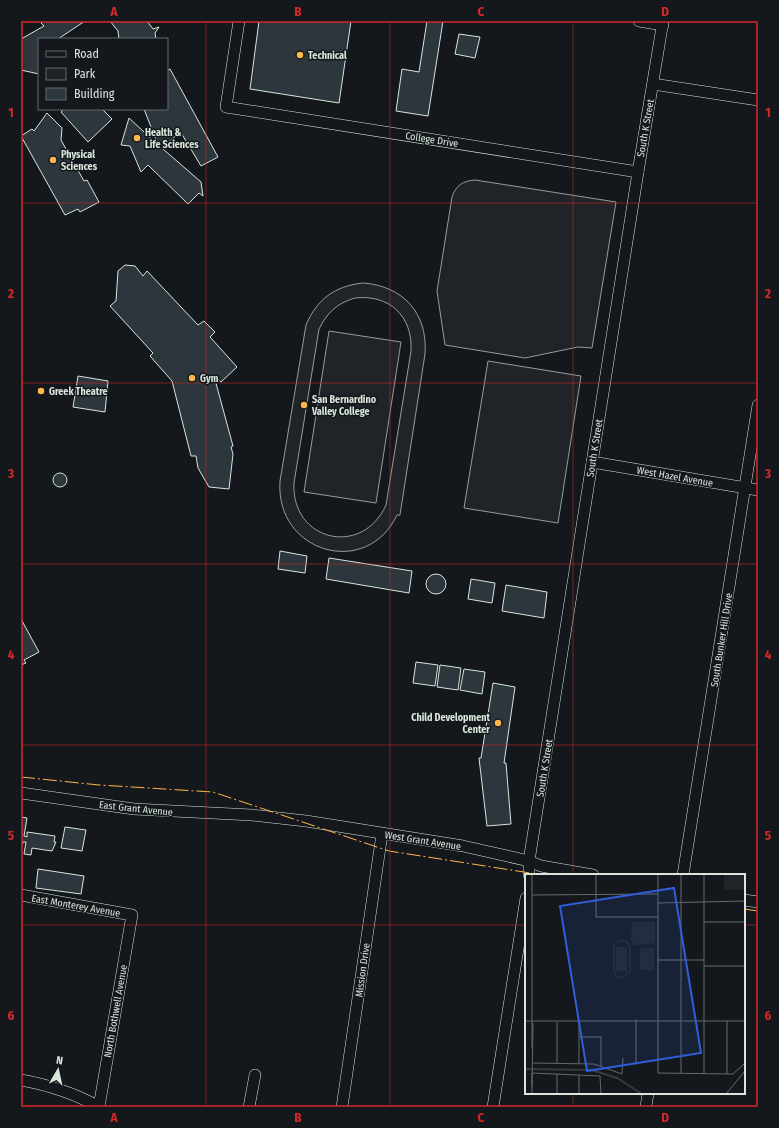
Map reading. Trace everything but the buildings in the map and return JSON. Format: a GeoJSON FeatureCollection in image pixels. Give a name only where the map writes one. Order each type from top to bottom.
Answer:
{"type":"FeatureCollection","features":[{"type":"Feature","properties":{"kind":"street","name":"College Drive"},"geometry":{"type":"LineString","coordinates":[[239,21],[226,107],[638,172]]}},
{"type":"Feature","properties":{"kind":"street"},"geometry":{"type":"LineString","coordinates":[[639,21],[663,23]]}},
{"type":"Feature","properties":{"kind":"street","name":"South K Street"},"geometry":{"type":"LineString","coordinates":[[530,874],[529,861],[564,650],[592,462],[663,23]]}},
{"type":"Feature","properties":{"kind":"street"},"geometry":{"type":"LineString","coordinates":[[653,84],[758,100]]}},
{"type":"Feature","properties":{"kind":"street","name":"South Bunker Hill Drive"},"geometry":{"type":"LineString","coordinates":[[683,874],[758,405]]}},
{"type":"Feature","properties":{"kind":"street","name":"West Hazel Avenue"},"geometry":{"type":"LineString","coordinates":[[592,462],[758,490]]}},
{"type":"Feature","properties":{"kind":"street","name":"East Grant Avenue"},"geometry":{"type":"LineString","coordinates":[[21,793],[134,809],[252,815]]}},
{"type":"Feature","properties":{"kind":"street","name":"West Grant Avenue"},"geometry":{"type":"LineString","coordinates":[[252,815],[306,821],[463,846],[529,861],[541,866],[587,874]]}},
{"type":"Feature","properties":{"kind":"street","name":"Mission Drive"},"geometry":{"type":"LineString","coordinates":[[342,1107],[382,834]]}},
{"type":"Feature","properties":{"kind":"street","name":"East Monterey Avenue"},"geometry":{"type":"LineString","coordinates":[[21,896],[132,915]]}},
{"type":"Feature","properties":{"kind":"street"},"geometry":{"type":"LineString","coordinates":[[745,900],[758,902]]}},
{"type":"Feature","properties":{"kind":"street"},"geometry":{"type":"LineString","coordinates":[[493,1107],[525,904]]}},
{"type":"Feature","properties":{"kind":"street","name":"North Bothwell Avenue"},"geometry":{"type":"LineString","coordinates":[[99,1107],[132,915]]}},
{"type":"Feature","properties":{"kind":"street"},"geometry":{"type":"LineString","coordinates":[[250,1107],[255,1075]]}},
{"type":"Feature","properties":{"kind":"street"},"geometry":{"type":"LineString","coordinates":[[21,1080],[56,1087],[77,1095],[99,1107]]}},
{"type":"Feature","properties":{"kind":"street"},"geometry":{"type":"LineString","coordinates":[[646,1107],[648,1094]]}},
{"type":"Feature","properties":{"kind":"green space"},"geometry":{"type":"Polygon","coordinates":[[[475,180],[616,202],[592,348],[578,347],[525,358],[445,345],[437,291],[452,197],[460,184],[475,180]]]}},
{"type":"Feature","properties":{"kind":"green space"},"geometry":{"type":"Polygon","coordinates":[[[363,283],[377,285],[401,296],[410,304],[417,314],[422,326],[425,339],[425,354],[400,515],[397,515],[383,535],[365,547],[345,551],[325,549],[307,540],[292,526],[282,506],[280,481],[306,325],[310,316],[321,301],[328,295],[344,287],[363,283]],[[355,298],[333,309],[325,318],[319,329],[294,483],[296,503],[304,518],[315,529],[330,536],[346,537],[361,532],[375,522],[386,505],[411,351],[411,339],[408,327],[403,318],[388,304],[367,298],[355,298]]]}},
{"type":"Feature","properties":{"kind":"green space"},"geometry":{"type":"Polygon","coordinates":[[[329,331],[401,342],[376,503],[304,492],[329,331]]]}},
{"type":"Feature","properties":{"kind":"green space"},"geometry":{"type":"Polygon","coordinates":[[[488,361],[581,376],[558,523],[464,508],[488,361]]]}},
{"type":"Feature","properties":{"kind":"power"},"geometry":{"type":"LineString","coordinates":[[21,777],[99,785],[213,792],[389,851],[537,874]]}},
{"type":"Feature","properties":{"kind":"power"},"geometry":{"type":"LineString","coordinates":[[745,909],[758,911]]}},
{"type":"Feature","properties":{"kind":"place","name":"Technical"},"geometry":{"type":"Point","coordinates":[300,55]}},
{"type":"Feature","properties":{"kind":"place","name":"Health & Life Sciences"},"geometry":{"type":"Point","coordinates":[137,138]}},
{"type":"Feature","properties":{"kind":"place","name":"Physical Sciences"},"geometry":{"type":"Point","coordinates":[53,160]}},
{"type":"Feature","properties":{"kind":"place","name":"Gym"},"geometry":{"type":"Point","coordinates":[192,378]}},
{"type":"Feature","properties":{"kind":"place","name":"Greek Theatre"},"geometry":{"type":"Point","coordinates":[41,391]}},
{"type":"Feature","properties":{"kind":"place","name":"San Bernardino Valley College"},"geometry":{"type":"Point","coordinates":[304,405]}},
{"type":"Feature","properties":{"kind":"place","name":"Child Development Center"},"geometry":{"type":"Point","coordinates":[498,723]}}]}
